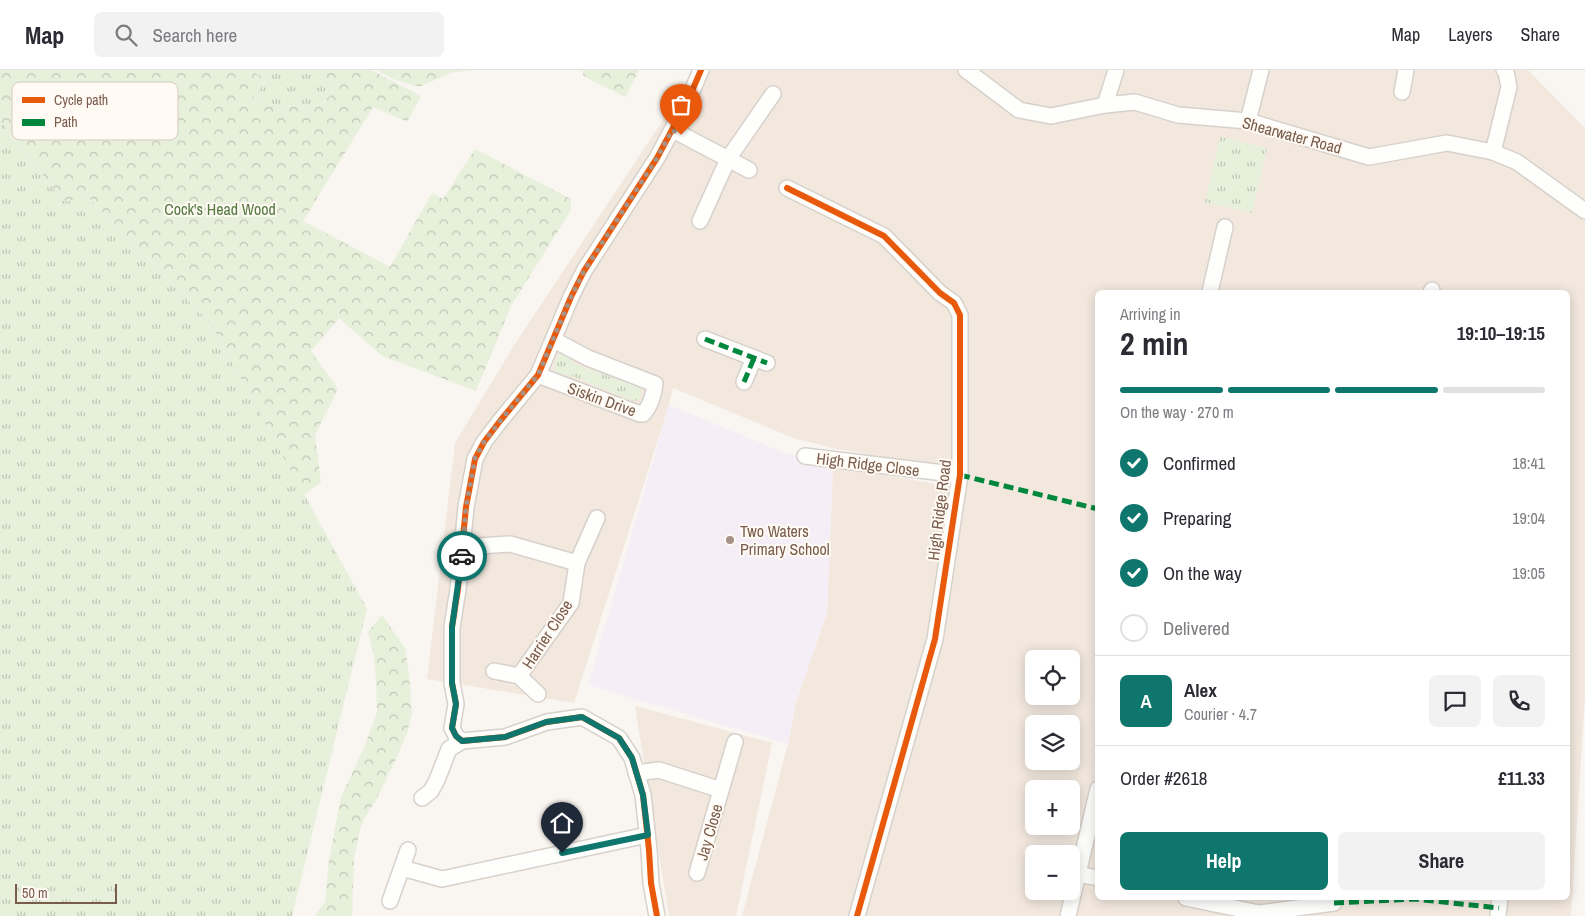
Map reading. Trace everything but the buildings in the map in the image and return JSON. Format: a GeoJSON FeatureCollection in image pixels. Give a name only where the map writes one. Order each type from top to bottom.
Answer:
{"type":"FeatureCollection","features":[{"type":"Feature","properties":{"kind":"street"},"geometry":{"type":"LineString","coordinates":[[462,741],[456,736],[452,728],[456,704],[452,683],[452,627],[463,547],[466,507],[475,458],[484,442],[538,375],[584,271],[657,158],[689,98],[701,70]]}},
{"type":"Feature","properties":{"kind":"street","name":"Shearwater Road"},"geometry":{"type":"LineString","coordinates":[[966,70],[1019,110],[1051,116],[1104,105],[1134,102],[1178,115],[1248,121],[1369,157],[1448,143],[1493,152],[1517,162],[1585,211]]}},
{"type":"Feature","properties":{"kind":"street"},"geometry":{"type":"LineString","coordinates":[[1104,105],[1116,70]]}},
{"type":"Feature","properties":{"kind":"street"},"geometry":{"type":"LineString","coordinates":[[1248,121],[1261,70]]}},
{"type":"Feature","properties":{"kind":"street"},"geometry":{"type":"LineString","coordinates":[[1402,92],[1406,70]]}},
{"type":"Feature","properties":{"kind":"street"},"geometry":{"type":"LineString","coordinates":[[1493,152],[1509,86],[1504,70]]}},
{"type":"Feature","properties":{"kind":"street"},"geometry":{"type":"LineString","coordinates":[[700,222],[728,159],[772,94]]}},
{"type":"Feature","properties":{"kind":"street"},"geometry":{"type":"LineString","coordinates":[[672,130],[749,170]]}},
{"type":"Feature","properties":{"kind":"street","name":"High Ridge Road"},"geometry":{"type":"LineString","coordinates":[[787,188],[884,236],[940,293],[954,303],[960,315],[960,475],[935,639],[857,916]]}},
{"type":"Feature","properties":{"kind":"street"},"geometry":{"type":"LineString","coordinates":[[1210,290],[1225,227]]}},
{"type":"Feature","properties":{"kind":"street"},"geometry":{"type":"LineString","coordinates":[[705,339],[760,360],[744,382]]}},
{"type":"Feature","properties":{"kind":"street","name":"Siskin Drive"},"geometry":{"type":"LineString","coordinates":[[538,375],[640,414],[647,410],[655,384],[588,358],[554,340]]}},
{"type":"Feature","properties":{"kind":"street","name":"High Ridge Close"},"geometry":{"type":"LineString","coordinates":[[805,456],[960,475]]}},
{"type":"Feature","properties":{"kind":"street","name":"Harrier Close"},"geometry":{"type":"LineString","coordinates":[[494,671],[519,676],[571,603],[577,563],[597,518]]}},
{"type":"Feature","properties":{"kind":"street"},"geometry":{"type":"LineString","coordinates":[[463,547],[510,544],[577,563]]}},
{"type":"Feature","properties":{"kind":"street"},"geometry":{"type":"LineString","coordinates":[[519,676],[538,694]]}},
{"type":"Feature","properties":{"kind":"street"},"geometry":{"type":"LineString","coordinates":[[422,798],[431,790],[437,780],[449,749],[462,741],[505,737],[546,722],[582,717],[619,738],[632,758],[643,795],[651,883],[658,916]]}},
{"type":"Feature","properties":{"kind":"street","name":"Jay Close"},"geometry":{"type":"LineString","coordinates":[[697,874],[735,742]]}},
{"type":"Feature","properties":{"kind":"street","name":"Jay Close"},"geometry":{"type":"LineString","coordinates":[[636,773],[659,770],[721,790]]}},
{"type":"Feature","properties":{"kind":"street"},"geometry":{"type":"LineString","coordinates":[[1080,862],[1095,801]]}},
{"type":"Feature","properties":{"kind":"street"},"geometry":{"type":"LineString","coordinates":[[402,868],[442,879],[648,835]]}},
{"type":"Feature","properties":{"kind":"street"},"geometry":{"type":"LineString","coordinates":[[390,900],[408,850]]}},
{"type":"Feature","properties":{"kind":"street"},"geometry":{"type":"LineString","coordinates":[[1080,875],[1095,877]]}},
{"type":"Feature","properties":{"kind":"street"},"geometry":{"type":"LineString","coordinates":[[1068,916],[1071,900]]}},
{"type":"Feature","properties":{"kind":"street"},"geometry":{"type":"LineString","coordinates":[[1196,900],[1259,913],[1335,905]]}},
{"type":"Feature","properties":{"kind":"street"},"geometry":{"type":"LineString","coordinates":[[1498,916],[1500,900]]}},
{"type":"Feature","properties":{"kind":"shaded area"},"geometry":{"type":"Polygon","coordinates":[[[696,70],[1528,70],[1585,128],[1585,697],[1571,916],[742,916],[788,744],[796,702],[827,613],[833,466],[937,484],[939,466],[837,449],[796,439],[673,388],[574,703],[427,679],[455,443],[513,347],[696,70]]]}},
{"type":"Feature","properties":{"kind":"shaded area","name":"Two Waters Primary School"},"geometry":{"type":"Polygon","coordinates":[[[669,405],[785,453],[833,466],[827,613],[796,702],[788,744],[588,685],[669,405]]]}},
{"type":"Feature","properties":{"kind":"shaded area"},"geometry":{"type":"Polygon","coordinates":[[[635,706],[772,743],[736,916],[669,916],[635,706]]]}},
{"type":"Feature","properties":{"kind":"green space","name":"Cock's Head Wood"},"geometry":{"type":"Polygon","coordinates":[[[0,70],[248,70],[267,79],[250,102],[313,109],[334,93],[322,73],[317,70],[371,70],[421,96],[407,122],[373,107],[303,221],[390,267],[432,193],[443,199],[475,149],[571,199],[571,210],[511,306],[476,391],[382,356],[339,318],[311,351],[338,389],[315,435],[321,482],[304,495],[211,324],[90,199],[63,201],[16,140],[178,140],[178,82],[12,82],[12,135],[0,120],[0,70]]]}},
{"type":"Feature","properties":{"kind":"green space"},"geometry":{"type":"Polygon","coordinates":[[[248,70],[317,70],[322,73],[334,93],[313,109],[250,102],[267,79],[248,70]]]}},
{"type":"Feature","properties":{"kind":"green space"},"geometry":{"type":"Polygon","coordinates":[[[377,70],[471,70],[450,73],[422,86],[415,86],[393,79],[377,70]]]}},
{"type":"Feature","properties":{"kind":"green space"},"geometry":{"type":"Polygon","coordinates":[[[583,70],[639,70],[625,97],[587,78],[583,75],[583,70]]]}},
{"type":"Feature","properties":{"kind":"green space"},"geometry":{"type":"Polygon","coordinates":[[[0,120],[12,135],[12,140],[16,140],[63,201],[90,199],[211,324],[367,609],[292,916],[0,916],[0,120]]]}},
{"type":"Feature","properties":{"kind":"green space"},"geometry":{"type":"Polygon","coordinates":[[[1220,137],[1267,148],[1252,213],[1205,202],[1220,137]]]}},
{"type":"Feature","properties":{"kind":"green space"},"geometry":{"type":"Polygon","coordinates":[[[563,352],[573,363],[640,388],[642,393],[639,400],[634,401],[554,370],[557,359],[563,352]]]}},
{"type":"Feature","properties":{"kind":"green space"},"geometry":{"type":"Polygon","coordinates":[[[382,615],[405,648],[412,713],[407,733],[397,757],[360,830],[354,858],[352,916],[315,916],[325,902],[329,860],[341,797],[364,748],[377,712],[374,656],[368,632],[382,615]]]}},
{"type":"Feature","properties":{"kind":"marked path"},"geometry":{"type":"LineString","coordinates":[[705,339],[767,363]]}},
{"type":"Feature","properties":{"kind":"marked path"},"geometry":{"type":"LineString","coordinates":[[744,382],[754,358]]}},
{"type":"Feature","properties":{"kind":"marked path"},"geometry":{"type":"LineString","coordinates":[[960,475],[1095,508]]}},
{"type":"Feature","properties":{"kind":"marked path"},"geometry":{"type":"LineString","coordinates":[[1334,903],[1395,900]]}},
{"type":"Feature","properties":{"kind":"marked path"},"geometry":{"type":"LineString","coordinates":[[1424,900],[1499,908]]}},
{"type":"Feature","properties":{"kind":"cycle path"},"geometry":{"type":"LineString","coordinates":[[657,916],[651,883],[643,795],[632,758],[619,738],[582,717],[547,722],[505,737],[462,741],[456,736],[452,728],[456,704],[452,683],[452,627],[458,589],[466,507],[475,459],[484,442],[538,375],[584,271],[657,158],[689,98],[701,70]]}},
{"type":"Feature","properties":{"kind":"cycle path"},"geometry":{"type":"LineString","coordinates":[[787,188],[884,236],[940,293],[954,303],[960,315],[960,475],[935,639],[857,916]]}},
{"type":"Feature","properties":{"kind":"way so far"},"geometry":{"type":"LineString","coordinates":[[462,556],[466,507],[475,458],[484,442],[538,375],[584,271],[657,158],[672,130],[681,135]]}},
{"type":"Feature","properties":{"kind":"place","name":"Two Waters Primary School"},"geometry":{"type":"Point","coordinates":[730,540]}},
{"type":"Feature","properties":{"kind":"route"},"geometry":{"type":"LineString","coordinates":[[462,556],[452,627],[452,683],[456,704],[452,728],[456,736],[462,741],[505,737],[546,722],[582,717],[619,738],[632,758],[643,795],[648,835],[562,853]]}}]}
